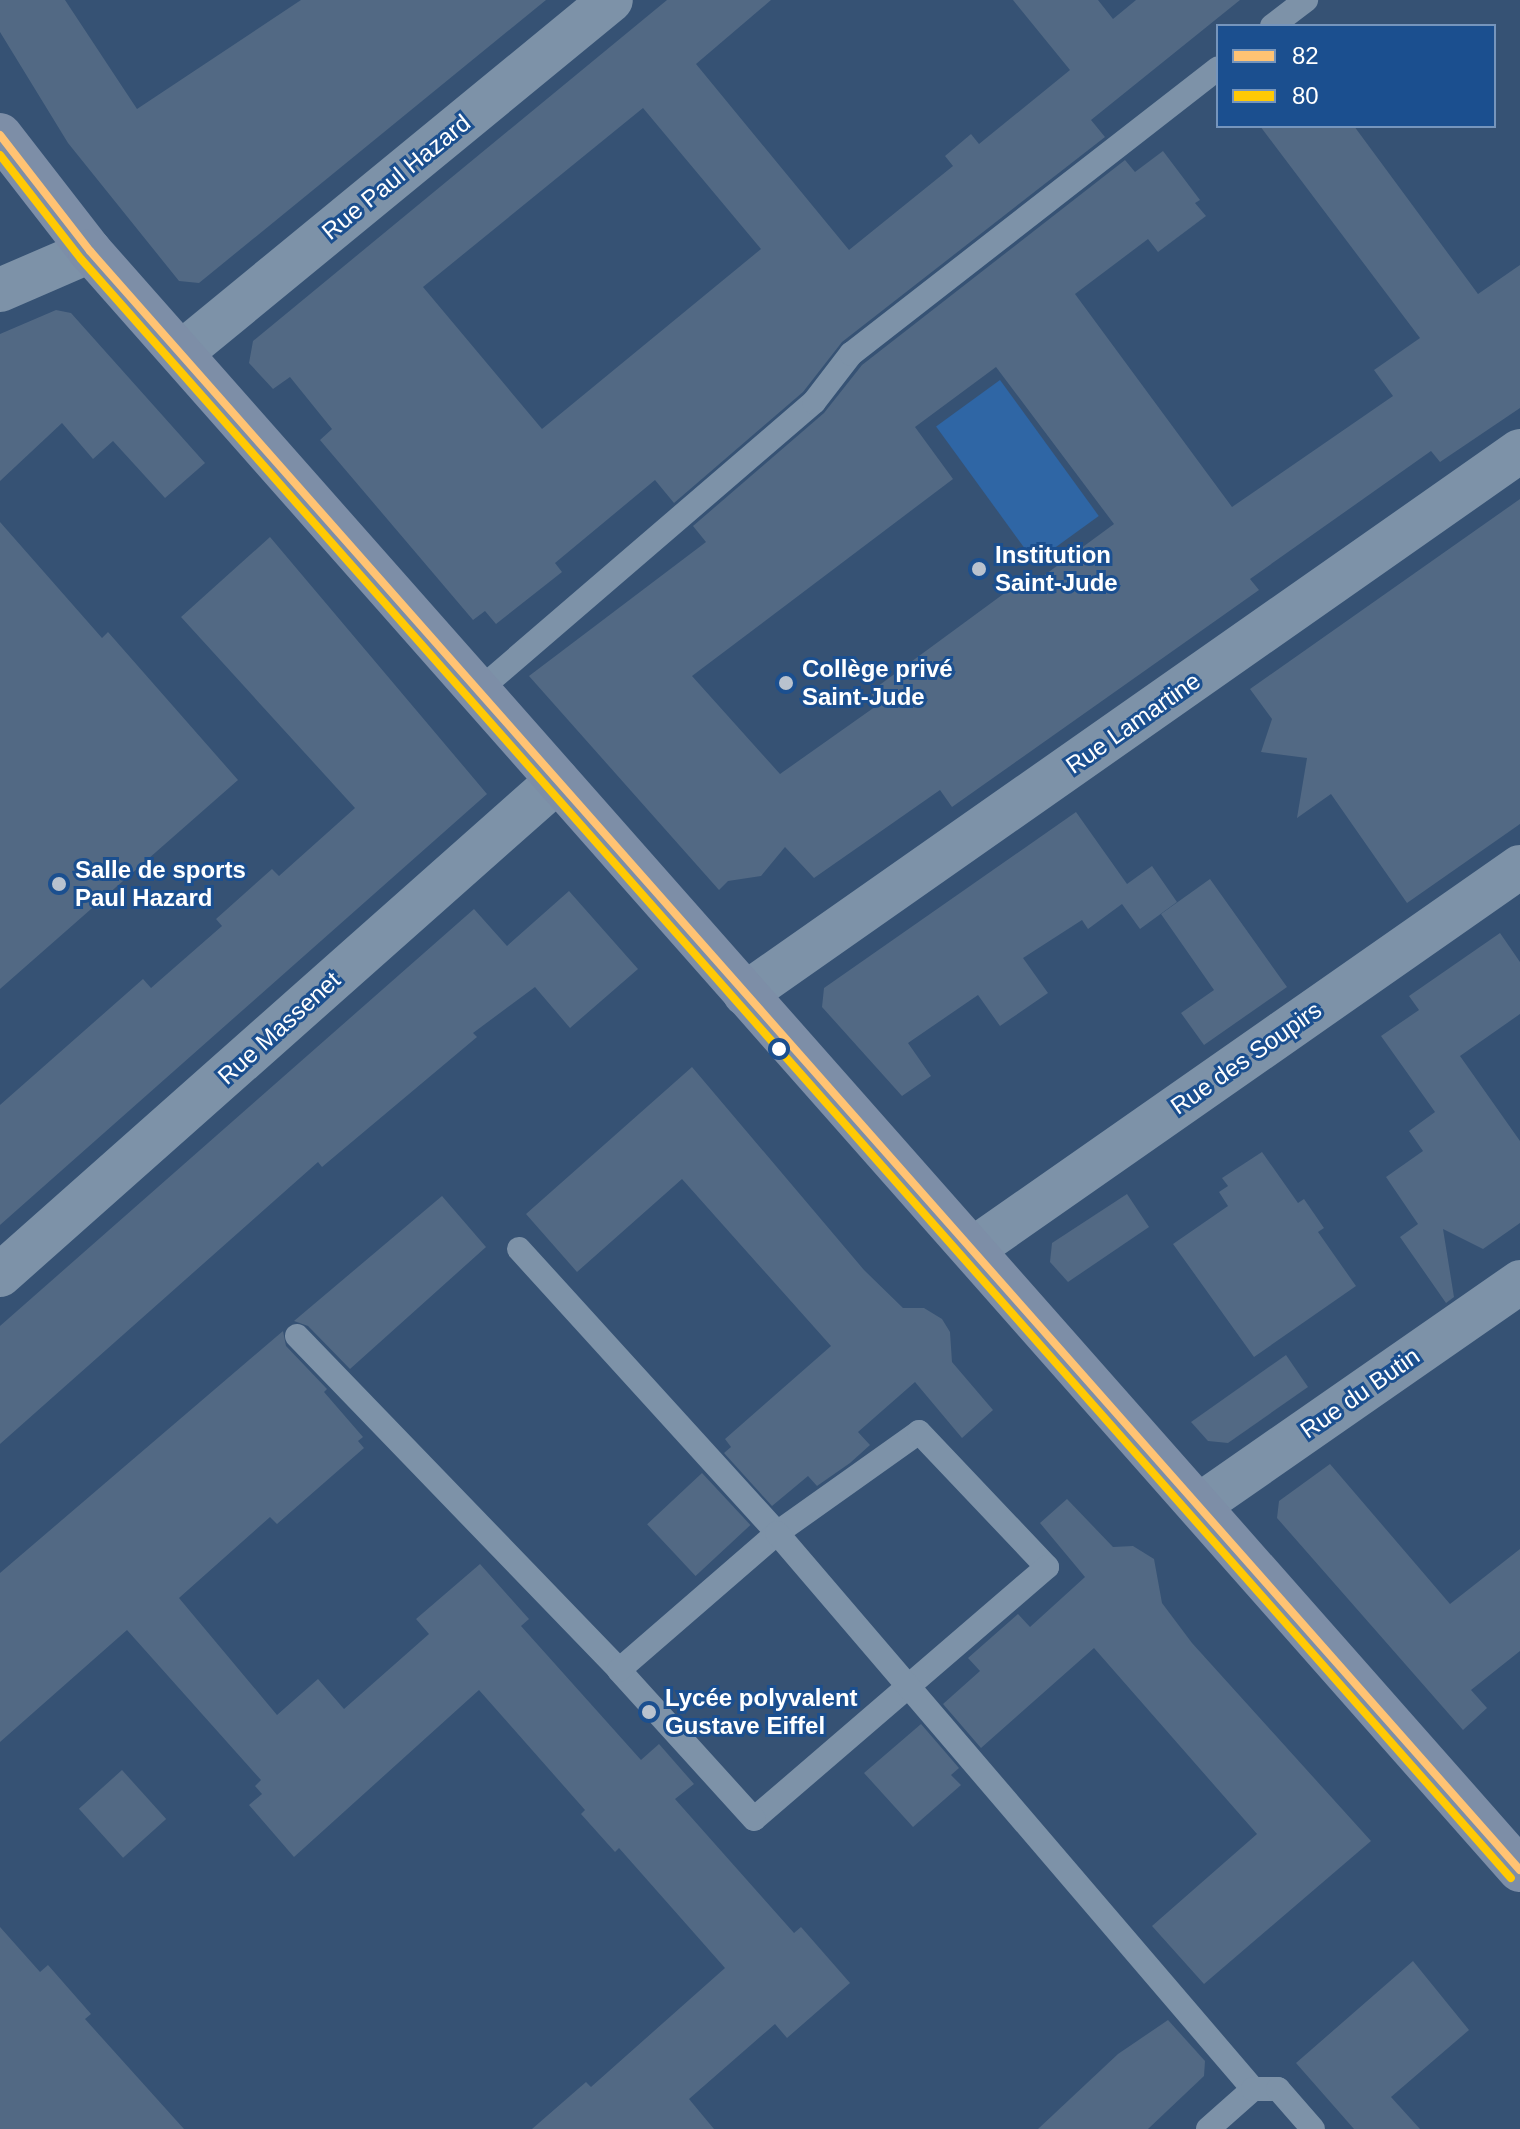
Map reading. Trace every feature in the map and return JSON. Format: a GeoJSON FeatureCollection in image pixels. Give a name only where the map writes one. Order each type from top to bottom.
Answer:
{"type":"FeatureCollection","features":[{"type":"Feature","properties":{"kind":"main road"},"geometry":{"type":"LineString","coordinates":[[0,135],[90,251],[745,994],[1201,1504],[1520,1870]]}},
{"type":"Feature","properties":{"kind":"street","name":"Rue Paul Hazard"},"geometry":{"type":"LineString","coordinates":[[181,353],[611,0]]}},
{"type":"Feature","properties":{"kind":"street"},"geometry":{"type":"LineString","coordinates":[[0,290],[90,251]]}},
{"type":"Feature","properties":{"kind":"street","name":"Rue Lamartine"},"geometry":{"type":"LineString","coordinates":[[745,994],[1520,451]]}},
{"type":"Feature","properties":{"kind":"street","name":"Rue Massenet"},"geometry":{"type":"LineString","coordinates":[[0,1275],[557,781]]}},
{"type":"Feature","properties":{"kind":"street","name":"Rue des Soupirs"},"geometry":{"type":"LineString","coordinates":[[973,1249],[1520,867]]}},
{"type":"Feature","properties":{"kind":"street","name":"Rue du Butin"},"geometry":{"type":"LineString","coordinates":[[1201,1504],[1520,1282]]}},
{"type":"Feature","properties":{"kind":"lane"},"geometry":{"type":"LineString","coordinates":[[1275,24],[1306,0]]}},
{"type":"Feature","properties":{"kind":"lane"},"geometry":{"type":"LineString","coordinates":[[478,691],[814,402],[851,354],[1216,70]]}},
{"type":"Feature","properties":{"kind":"lane"},"geometry":{"type":"LineString","coordinates":[[519,1249],[777,1533],[1253,2089]]}},
{"type":"Feature","properties":{"kind":"lane"},"geometry":{"type":"LineString","coordinates":[[297,1336],[619,1670],[754,1819],[1047,1567],[919,1432],[777,1533],[619,1670]]}},
{"type":"Feature","properties":{"kind":"lane"},"geometry":{"type":"LineString","coordinates":[[1208,2129],[1253,2089],[1278,2089],[1313,2129]]}},
{"type":"Feature","properties":{"kind":"shaded area"},"geometry":{"type":"Polygon","coordinates":[[[1000,380],[1099,516],[1035,562],[936,426],[1000,380]]]}},
{"type":"Feature","properties":{"kind":"building"},"geometry":{"type":"Polygon","coordinates":[[[0,0],[65,0],[137,109],[301,0],[546,0],[199,283],[179,281],[68,143],[0,32],[0,0]]]}},
{"type":"Feature","properties":{"kind":"building"},"geometry":{"type":"Polygon","coordinates":[[[667,0],[771,0],[696,64],[849,250],[953,166],[945,156],[971,134],[979,144],[1070,70],[1013,0],[1098,0],[1113,19],[1136,0],[1240,0],[1091,120],[1105,137],[842,342],[803,392],[674,503],[655,480],[555,563],[562,572],[496,624],[485,611],[473,620],[320,440],[332,429],[290,377],[273,389],[249,363],[253,341],[667,0]],[[643,108],[423,287],[542,429],[761,249],[643,108]]]}},
{"type":"Feature","properties":{"kind":"building"},"geometry":{"type":"Polygon","coordinates":[[[1262,128],[1355,128],[1478,294],[1520,265],[1520,408],[1440,462],[1431,451],[1250,579],[1259,590],[952,807],[940,790],[814,878],[785,847],[761,876],[728,881],[719,890],[529,676],[706,542],[693,526],[824,413],[862,365],[1125,160],[1135,172],[1163,151],[1200,200],[1195,203],[1206,216],[1158,252],[1148,239],[1075,294],[1232,507],[1393,396],[1374,370],[1420,338],[1262,128]],[[996,367],[915,427],[953,479],[692,676],[780,774],[879,704],[870,692],[1025,578],[1031,585],[1114,524],[996,367]]]}},
{"type":"Feature","properties":{"kind":"building"},"geometry":{"type":"Polygon","coordinates":[[[56,310],[71,313],[205,463],[165,498],[113,441],[93,459],[62,423],[0,481],[0,334],[56,310]]]}},
{"type":"Feature","properties":{"kind":"building"},"geometry":{"type":"Polygon","coordinates":[[[1520,499],[1520,824],[1407,903],[1331,794],[1297,818],[1307,758],[1261,752],[1272,719],[1250,689],[1520,499]]]}},
{"type":"Feature","properties":{"kind":"building","name":"Salle de sports Paul Hazard"},"geometry":{"type":"Polygon","coordinates":[[[0,522],[102,638],[108,632],[238,780],[0,989],[0,522]]]}},
{"type":"Feature","properties":{"kind":"building"},"geometry":{"type":"Polygon","coordinates":[[[270,537],[487,794],[0,1225],[0,1105],[143,979],[151,988],[222,926],[216,919],[272,869],[279,876],[355,808],[181,617],[270,537]]]}},
{"type":"Feature","properties":{"kind":"building"},"geometry":{"type":"Polygon","coordinates":[[[1076,812],[1127,884],[1152,866],[1177,902],[1140,929],[1122,904],[1088,929],[1082,920],[1023,958],[1048,993],[1000,1026],[978,995],[908,1043],[931,1076],[902,1096],[822,1007],[824,988],[1076,812]]]}},
{"type":"Feature","properties":{"kind":"building"},"geometry":{"type":"Polygon","coordinates":[[[1210,879],[1287,987],[1204,1045],[1181,1013],[1214,990],[1161,914],[1210,879]]]}},
{"type":"Feature","properties":{"kind":"building"},"geometry":{"type":"Polygon","coordinates":[[[569,891],[638,969],[570,1028],[535,987],[473,1033],[477,1037],[322,1167],[318,1162],[0,1444],[0,1326],[474,909],[507,946],[569,891]]]}},
{"type":"Feature","properties":{"kind":"building"},"geometry":{"type":"Polygon","coordinates":[[[1500,933],[1520,962],[1520,1014],[1460,1056],[1520,1141],[1520,1223],[1483,1249],[1443,1229],[1454,1297],[1446,1303],[1400,1237],[1418,1224],[1386,1177],[1423,1151],[1409,1131],[1435,1112],[1381,1036],[1419,1010],[1409,996],[1500,933]]]}},
{"type":"Feature","properties":{"kind":"building"},"geometry":{"type":"Polygon","coordinates":[[[692,1067],[864,1270],[903,1308],[924,1308],[942,1319],[950,1332],[952,1362],[993,1410],[962,1438],[915,1382],[858,1432],[870,1445],[850,1463],[817,1486],[808,1476],[772,1506],[724,1453],[731,1447],[725,1439],[831,1346],[682,1179],[577,1272],[526,1214],[692,1067]]]}},
{"type":"Feature","properties":{"kind":"building"},"geometry":{"type":"Polygon","coordinates":[[[1262,1152],[1298,1203],[1304,1199],[1324,1228],[1318,1232],[1356,1286],[1254,1357],[1173,1244],[1228,1206],[1219,1192],[1228,1186],[1222,1178],[1262,1152]]]}},
{"type":"Feature","properties":{"kind":"building"},"geometry":{"type":"Polygon","coordinates":[[[1127,1194],[1149,1227],[1068,1282],[1050,1262],[1052,1243],[1127,1194]]]}},
{"type":"Feature","properties":{"kind":"building"},"geometry":{"type":"Polygon","coordinates":[[[442,1196],[486,1247],[350,1369],[308,1326],[294,1321],[442,1196]]]}},
{"type":"Feature","properties":{"kind":"building"},"geometry":{"type":"Polygon","coordinates":[[[283,1331],[286,1346],[327,1389],[324,1392],[363,1437],[358,1441],[364,1448],[277,1524],[270,1517],[179,1598],[277,1715],[318,1679],[344,1709],[429,1634],[416,1619],[480,1564],[529,1619],[521,1626],[641,1760],[659,1744],[694,1784],[675,1799],[794,1933],[801,1927],[850,1983],[787,2038],[775,2024],[689,2099],[714,2129],[532,2129],[586,2082],[591,2087],[725,1968],[619,1848],[615,1852],[581,1814],[585,1810],[479,1690],[294,1857],[249,1805],[262,1794],[255,1786],[261,1780],[127,1630],[0,1742],[0,1573],[283,1331]]]}},
{"type":"Feature","properties":{"kind":"building"},"geometry":{"type":"Polygon","coordinates":[[[1286,1355],[1308,1387],[1228,1443],[1208,1441],[1191,1422],[1286,1355]]]}},
{"type":"Feature","properties":{"kind":"building"},"geometry":{"type":"Polygon","coordinates":[[[1330,1464],[1450,1604],[1520,1549],[1520,1651],[1471,1690],[1487,1708],[1463,1730],[1277,1518],[1279,1501],[1330,1464]]]}},
{"type":"Feature","properties":{"kind":"building"},"geometry":{"type":"Polygon","coordinates":[[[702,1473],[750,1525],[696,1576],[647,1524],[702,1473]]]}},
{"type":"Feature","properties":{"kind":"building"},"geometry":{"type":"Polygon","coordinates":[[[1067,1499],[1113,1547],[1133,1546],[1154,1559],[1162,1603],[1192,1643],[1371,1841],[1204,1984],[1152,1926],[1257,1834],[1094,1648],[981,1748],[943,1704],[980,1671],[968,1658],[1018,1614],[1030,1627],[1085,1577],[1040,1523],[1067,1499]]]}},
{"type":"Feature","properties":{"kind":"building"},"geometry":{"type":"Polygon","coordinates":[[[921,1724],[959,1768],[951,1775],[961,1785],[913,1827],[864,1773],[921,1724]]]}},
{"type":"Feature","properties":{"kind":"building"},"geometry":{"type":"Polygon","coordinates":[[[122,1770],[166,1819],[123,1858],[79,1809],[122,1770]]]}},
{"type":"Feature","properties":{"kind":"building"},"geometry":{"type":"Polygon","coordinates":[[[0,1927],[40,1972],[48,1965],[91,2014],[85,2019],[184,2129],[0,2129],[0,1927]]]}},
{"type":"Feature","properties":{"kind":"building"},"geometry":{"type":"Polygon","coordinates":[[[1413,1961],[1469,2030],[1391,2097],[1420,2129],[1354,2129],[1296,2063],[1413,1961]]]}},
{"type":"Feature","properties":{"kind":"building"},"geometry":{"type":"Polygon","coordinates":[[[1168,2020],[1205,2061],[1204,2076],[1148,2129],[1038,2129],[1118,2054],[1168,2020]]]}},
{"type":"Feature","properties":{"kind":"transit line","name":"82"},"geometry":{"type":"LineString","coordinates":[[0,135],[90,251],[1520,1870]]}},
{"type":"Feature","properties":{"kind":"transit line","name":"80"},"geometry":{"type":"LineString","coordinates":[[0,155],[81,259],[1511,1878]]}},
{"type":"Feature","properties":{"kind":"place","name":"Institution Saint-Jude"},"geometry":{"type":"Point","coordinates":[979,569]}},
{"type":"Feature","properties":{"kind":"place","name":"Collège privé Saint-Jude"},"geometry":{"type":"Point","coordinates":[786,683]}},
{"type":"Feature","properties":{"kind":"place","name":"Salle de sports Paul Hazard"},"geometry":{"type":"Point","coordinates":[59,884]}},
{"type":"Feature","properties":{"kind":"place","name":"Lycée polyvalent Gustave Eiffel"},"geometry":{"type":"Point","coordinates":[649,1712]}}]}
